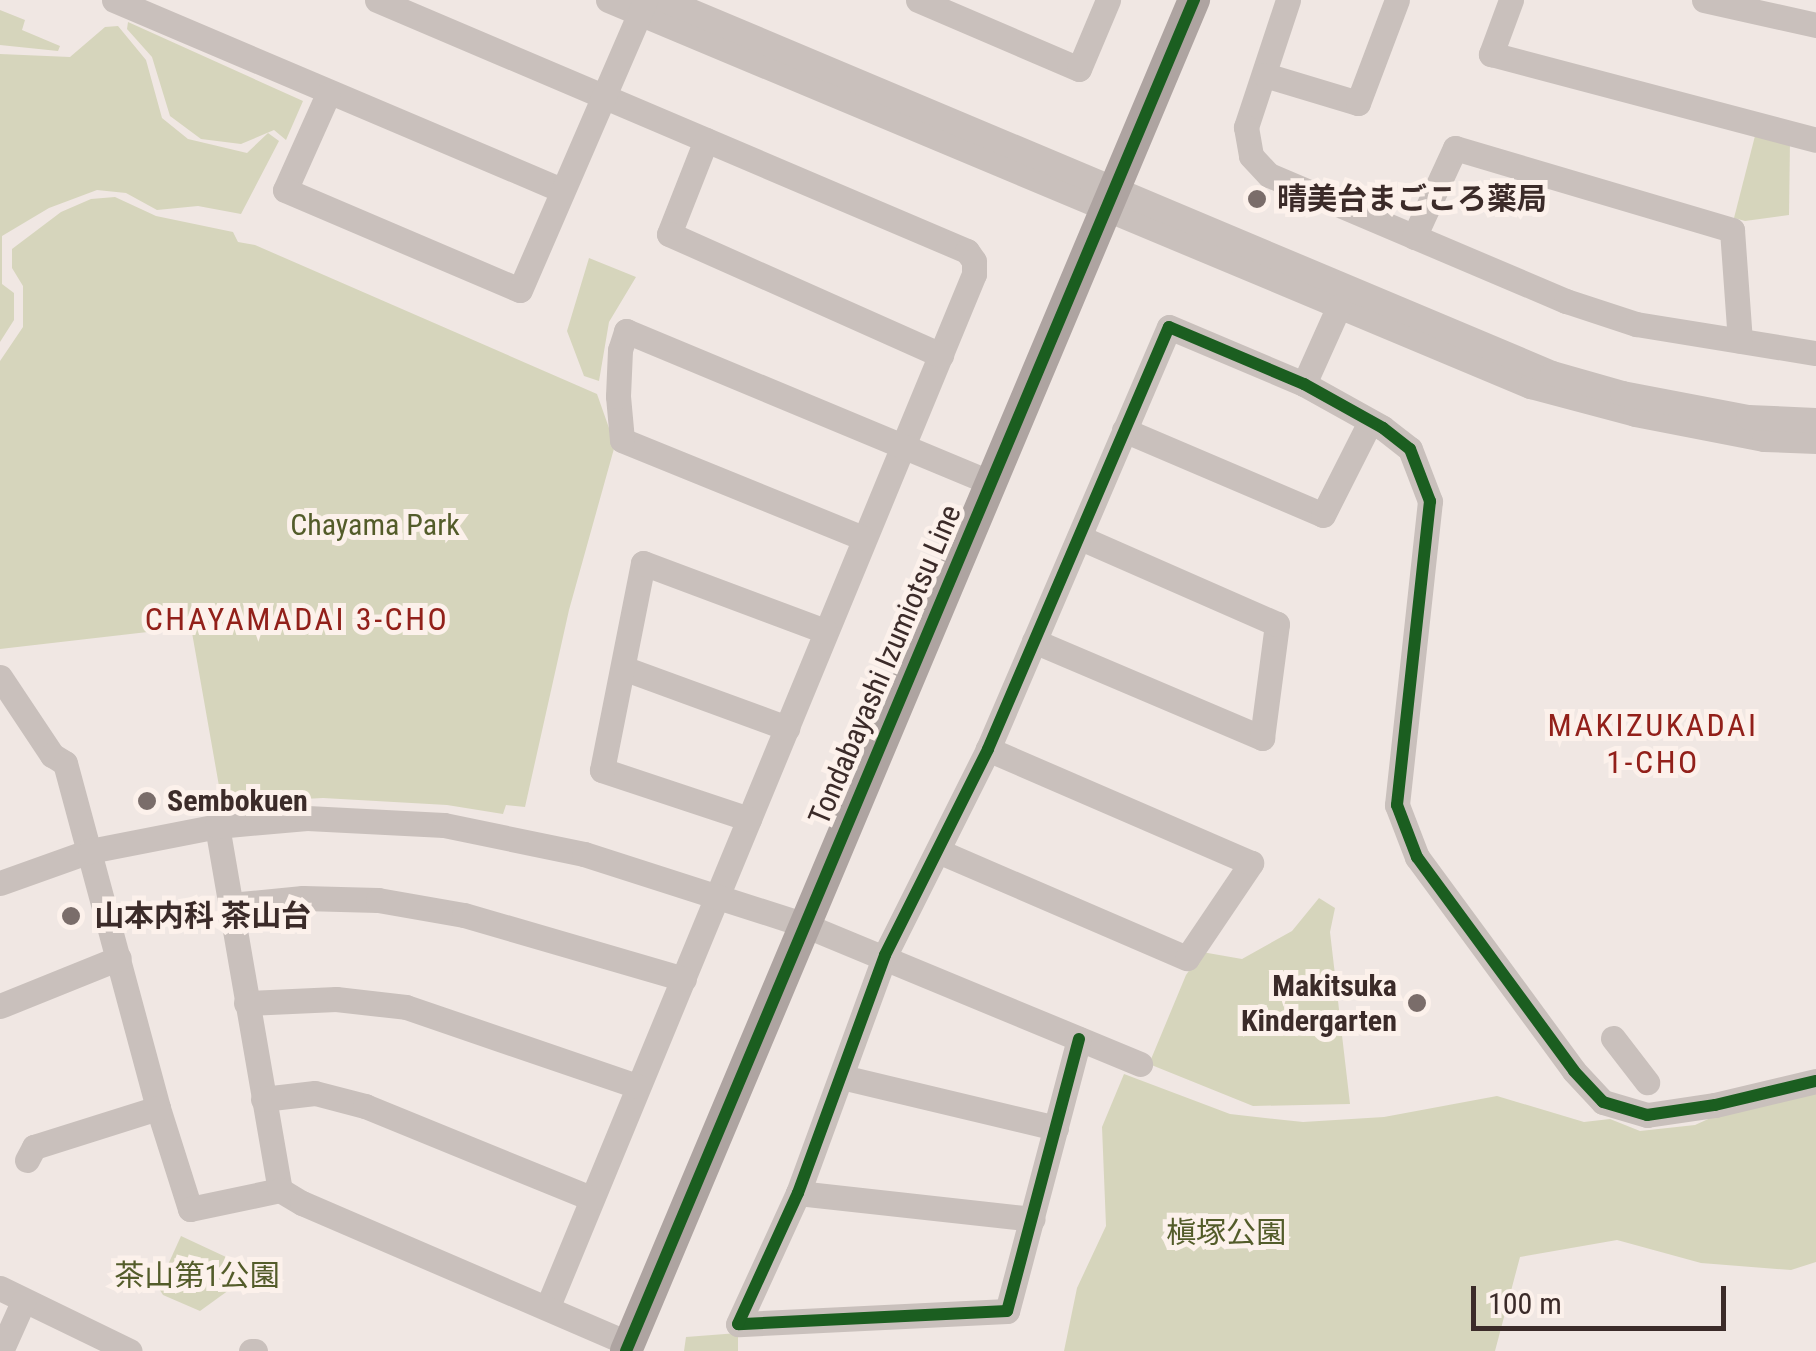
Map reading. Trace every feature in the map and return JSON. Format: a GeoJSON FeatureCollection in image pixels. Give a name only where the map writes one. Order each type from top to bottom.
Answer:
{"type":"FeatureCollection","features":[{"type":"Feature","properties":{"kind":"main road","name":"Tondabayashi Izumiotsu Line"},"geometry":{"type":"LineString","coordinates":[[627,1348],[802,924],[1194,0]]}},
{"type":"Feature","properties":{"kind":"street"},"geometry":{"type":"LineString","coordinates":[[377,0],[967,251],[974,261],[974,274],[941,355],[548,1306]]}},
{"type":"Feature","properties":{"kind":"street"},"geometry":{"type":"LineString","coordinates":[[608,0],[642,7],[1552,373],[1622,393],[1748,417],[1816,420]]}},
{"type":"Feature","properties":{"kind":"street"},"geometry":{"type":"LineString","coordinates":[[665,0],[1110,198],[1338,306],[1530,386],[1635,414],[1746,436],[1816,441]]}},
{"type":"Feature","properties":{"kind":"street"},"geometry":{"type":"LineString","coordinates":[[918,0],[964,9],[1079,69],[1108,0]]}},
{"type":"Feature","properties":{"kind":"street"},"geometry":{"type":"LineString","coordinates":[[1288,0],[1246,127],[1251,156],[1269,175],[1566,301],[1636,324],[1816,353]]}},
{"type":"Feature","properties":{"kind":"street"},"geometry":{"type":"LineString","coordinates":[[1265,75],[1358,103],[1397,0]]}},
{"type":"Feature","properties":{"kind":"street"},"geometry":{"type":"LineString","coordinates":[[1511,0],[1491,54],[1816,140]]}},
{"type":"Feature","properties":{"kind":"street"},"geometry":{"type":"LineString","coordinates":[[1704,0],[1816,24]]}},
{"type":"Feature","properties":{"kind":"street"},"geometry":{"type":"LineString","coordinates":[[131,3],[328,94],[561,190]]}},
{"type":"Feature","properties":{"kind":"street"},"geometry":{"type":"LineString","coordinates":[[328,94],[285,190],[520,290],[642,7]]}},
{"type":"Feature","properties":{"kind":"street"},"geometry":{"type":"LineString","coordinates":[[706,140],[668,234],[941,355]]}},
{"type":"Feature","properties":{"kind":"street"},"geometry":{"type":"LineString","coordinates":[[1414,237],[1455,148],[1732,230],[1740,341]]}},
{"type":"Feature","properties":{"kind":"street"},"geometry":{"type":"LineString","coordinates":[[1304,384],[1338,306]]}},
{"type":"Feature","properties":{"kind":"street"},"geometry":{"type":"LineString","coordinates":[[1079,1039],[1007,1311],[738,1324],[798,1193],[885,955],[988,749],[1168,327],[1304,384],[1410,449],[1430,501],[1397,805],[1417,856],[1574,1071],[1603,1102],[1646,1114],[1716,1105],[1816,1082]]}},
{"type":"Feature","properties":{"kind":"street"},"geometry":{"type":"LineString","coordinates":[[863,538],[622,440],[618,396],[626,331],[989,482]]}},
{"type":"Feature","properties":{"kind":"street"},"geometry":{"type":"LineString","coordinates":[[1124,430],[1322,516],[1370,422]]}},
{"type":"Feature","properties":{"kind":"street"},"geometry":{"type":"LineString","coordinates":[[1034,641],[1262,738],[1277,624],[1079,537]]}},
{"type":"Feature","properties":{"kind":"street"},"geometry":{"type":"LineString","coordinates":[[749,819],[602,770],[643,563],[825,632]]}},
{"type":"Feature","properties":{"kind":"street"},"geometry":{"type":"LineString","coordinates":[[623,668],[787,728]]}},
{"type":"Feature","properties":{"kind":"street"},"geometry":{"type":"LineString","coordinates":[[0,678],[52,754],[66,763],[158,1108],[190,1209],[280,1190],[302,1203],[548,1306],[627,1348]]}},
{"type":"Feature","properties":{"kind":"street"},"geometry":{"type":"LineString","coordinates":[[938,851],[1187,958],[1251,863],[988,749]]}},
{"type":"Feature","properties":{"kind":"street"},"geometry":{"type":"LineString","coordinates":[[0,883],[90,850],[217,826],[307,818],[444,825],[584,854],[802,924],[885,955],[1140,1064]]}},
{"type":"Feature","properties":{"kind":"street"},"geometry":{"type":"LineString","coordinates":[[217,826],[280,1190]]}},
{"type":"Feature","properties":{"kind":"street"},"geometry":{"type":"LineString","coordinates":[[230,904],[302,898],[378,900],[464,914],[684,978]]}},
{"type":"Feature","properties":{"kind":"street"},"geometry":{"type":"LineString","coordinates":[[0,1006],[119,958]]}},
{"type":"Feature","properties":{"kind":"street"},"geometry":{"type":"LineString","coordinates":[[246,1003],[336,999],[406,1007],[637,1086]]}},
{"type":"Feature","properties":{"kind":"street"},"geometry":{"type":"LineString","coordinates":[[1614,1038],[1647,1082]]}},
{"type":"Feature","properties":{"kind":"street"},"geometry":{"type":"LineString","coordinates":[[842,1077],[1056,1128]]}},
{"type":"Feature","properties":{"kind":"street"},"geometry":{"type":"LineString","coordinates":[[263,1099],[315,1094],[365,1106],[591,1198]]}},
{"type":"Feature","properties":{"kind":"street"},"geometry":{"type":"LineString","coordinates":[[27,1160],[34,1147],[158,1108]]}},
{"type":"Feature","properties":{"kind":"street"},"geometry":{"type":"LineString","coordinates":[[798,1193],[1032,1220]]}},
{"type":"Feature","properties":{"kind":"street"},"geometry":{"type":"LineString","coordinates":[[0,1288],[124,1350]]}},
{"type":"Feature","properties":{"kind":"street"},"geometry":{"type":"LineString","coordinates":[[0,1351],[23,1302]]}},
{"type":"Feature","properties":{"kind":"green space"},"geometry":{"type":"Polygon","coordinates":[[[0,10],[25,20],[22,30],[60,46],[58,51],[0,45],[0,10]]]}},
{"type":"Feature","properties":{"kind":"green space"},"geometry":{"type":"Polygon","coordinates":[[[128,22],[303,101],[286,140],[274,130],[241,144],[201,139],[170,116],[152,57],[127,29],[128,22]]]}},
{"type":"Feature","properties":{"kind":"green space"},"geometry":{"type":"Polygon","coordinates":[[[118,26],[146,60],[162,118],[188,139],[247,153],[268,133],[279,141],[241,214],[198,206],[157,210],[126,193],[97,190],[49,208],[2,236],[2,284],[14,293],[14,320],[0,342],[0,54],[70,57],[105,27],[118,26]]]}},
{"type":"Feature","properties":{"kind":"green space"},"geometry":{"type":"Polygon","coordinates":[[[1756,132],[1790,141],[1789,215],[1745,221],[1734,218],[1756,132]]]}},
{"type":"Feature","properties":{"kind":"green space","name":"Chayama Park"},"geometry":{"type":"Polygon","coordinates":[[[115,197],[156,216],[233,232],[238,242],[255,245],[597,394],[615,445],[569,610],[525,807],[506,805],[503,814],[447,805],[323,798],[222,803],[191,627],[0,649],[0,361],[23,327],[23,286],[12,268],[12,249],[61,212],[91,199],[115,197]]]}},
{"type":"Feature","properties":{"kind":"green space"},"geometry":{"type":"Polygon","coordinates":[[[589,258],[636,277],[609,322],[599,381],[584,376],[567,331],[589,258]]]}},
{"type":"Feature","properties":{"kind":"green space"},"geometry":{"type":"Polygon","coordinates":[[[1319,898],[1335,908],[1330,932],[1350,1104],[1253,1106],[1149,1064],[1186,975],[1202,952],[1242,959],[1292,931],[1319,898]]]}},
{"type":"Feature","properties":{"kind":"green space","name":"槇塚公園"},"geometry":{"type":"Polygon","coordinates":[[[1124,1074],[1230,1114],[1265,1118],[1303,1122],[1384,1117],[1497,1096],[1584,1122],[1610,1119],[1640,1131],[1695,1125],[1726,1111],[1816,1088],[1816,1262],[1791,1270],[1701,1263],[1617,1240],[1520,1257],[1495,1351],[1064,1351],[1077,1288],[1106,1226],[1102,1127],[1124,1074]]]}},
{"type":"Feature","properties":{"kind":"green space","name":"茶山第1公園"},"geometry":{"type":"Polygon","coordinates":[[[181,1236],[241,1264],[229,1290],[200,1311],[163,1295],[158,1287],[181,1236]]]}},
{"type":"Feature","properties":{"kind":"green space"},"geometry":{"type":"Polygon","coordinates":[[[738,1333],[738,1351],[684,1351],[686,1337],[738,1333]]]}},
{"type":"Feature","properties":{"kind":"cycle path"},"geometry":{"type":"LineString","coordinates":[[626,1351],[1194,0]]}},
{"type":"Feature","properties":{"kind":"cycle path"},"geometry":{"type":"LineString","coordinates":[[1079,1039],[1007,1311],[738,1324],[798,1193],[885,955],[988,749],[1169,327],[1304,384],[1383,428],[1410,449],[1430,501],[1397,805],[1417,857],[1574,1071],[1603,1102],[1647,1115],[1715,1105],[1816,1081]]}},
{"type":"Feature","properties":{"kind":"place","name":"晴美台まごころ薬局"},"geometry":{"type":"Point","coordinates":[1257,199]}},
{"type":"Feature","properties":{"kind":"place","name":"Sembokuen"},"geometry":{"type":"Point","coordinates":[147,801]}},
{"type":"Feature","properties":{"kind":"place","name":"山本内科 茶山台"},"geometry":{"type":"Point","coordinates":[71,916]}},
{"type":"Feature","properties":{"kind":"place","name":"Makitsuka Kindergarten"},"geometry":{"type":"Point","coordinates":[1417,1003]}},
{"type":"Feature","properties":{"kind":"district","name":"CHAYAMADAI 3-CHO"},"geometry":{"type":"Point","coordinates":[297,619]}},
{"type":"Feature","properties":{"kind":"district","name":"MAKIZUKADAI 1-CHO"},"geometry":{"type":"Point","coordinates":[1653,744]}}]}
